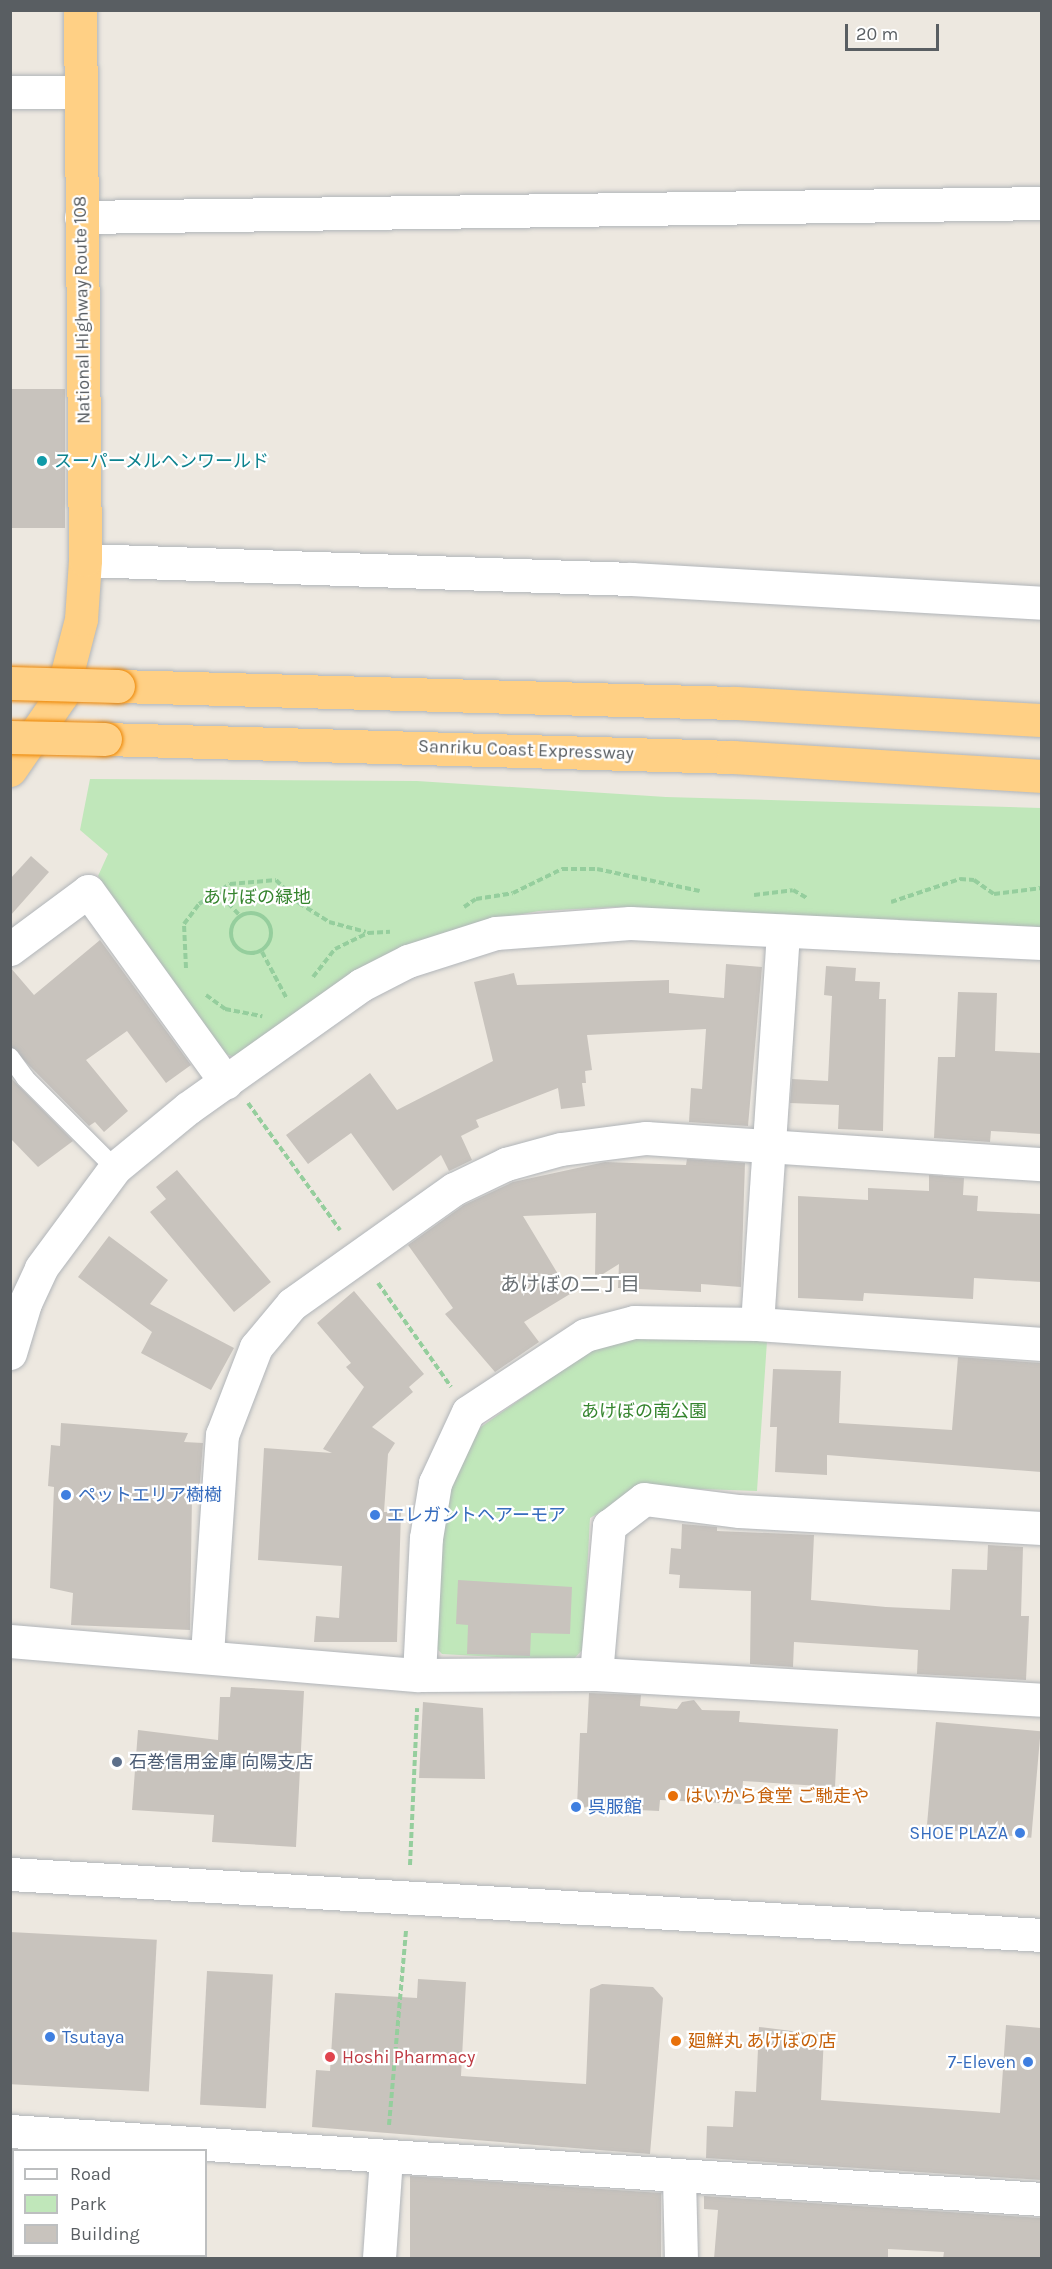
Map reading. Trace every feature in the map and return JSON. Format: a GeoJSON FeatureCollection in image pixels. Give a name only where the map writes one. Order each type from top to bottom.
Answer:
{"type":"FeatureCollection","features":[{"type":"Feature","properties":{"kind":"highway","name":"National Highway Route 108"},"geometry":{"type":"LineString","coordinates":[[10,770],[44,727],[61,696],[81,619],[85,560],[80,10]]}},
{"type":"Feature","properties":{"kind":"highway"},"geometry":{"type":"LineString","coordinates":[[10,683],[735,703],[1041,720]]}},
{"type":"Feature","properties":{"kind":"highway","name":"Sanriku Coast Expressway"},"geometry":{"type":"LineString","coordinates":[[10,737],[733,758],[1041,776]]}},
{"type":"Feature","properties":{"kind":"street"},"geometry":{"type":"LineString","coordinates":[[10,92],[80,92]]}},
{"type":"Feature","properties":{"kind":"street"},"geometry":{"type":"LineString","coordinates":[[81,217],[1041,203]]}},
{"type":"Feature","properties":{"kind":"street"},"geometry":{"type":"LineString","coordinates":[[85,560],[630,579],[1041,603]]}},
{"type":"Feature","properties":{"kind":"street"},"geometry":{"type":"LineString","coordinates":[[10,949],[88,891],[226,1082]]}},
{"type":"Feature","properties":{"kind":"street"},"geometry":{"type":"LineString","coordinates":[[10,1353],[25,1303],[41,1268],[115,1168],[226,1082],[361,985],[408,961],[496,933],[630,923],[1041,943]]}},
{"type":"Feature","properties":{"kind":"street"},"geometry":{"type":"LineString","coordinates":[[757,1324],[783,931]]}},
{"type":"Feature","properties":{"kind":"street"},"geometry":{"type":"LineString","coordinates":[[207,1654],[222,1435],[256,1347],[292,1304],[454,1189],[506,1164],[561,1149],[646,1138],[768,1144],[1041,1164]]}},
{"type":"Feature","properties":{"kind":"street"},"geometry":{"type":"LineString","coordinates":[[418,1675],[426,1538],[435,1483],[468,1412],[585,1335],[634,1322],[757,1324],[1041,1344]]}},
{"type":"Feature","properties":{"kind":"street"},"geometry":{"type":"LineString","coordinates":[[597,1674],[609,1526],[644,1500],[739,1510],[1041,1528]]}},
{"type":"Feature","properties":{"kind":"street"},"geometry":{"type":"LineString","coordinates":[[10,1641],[207,1654],[418,1675],[597,1674],[1041,1700]]}},
{"type":"Feature","properties":{"kind":"street"},"geometry":{"type":"LineString","coordinates":[[10,1874],[1041,1935]]}},
{"type":"Feature","properties":{"kind":"street"},"geometry":{"type":"LineString","coordinates":[[10,2132],[170,2146],[1041,2199]]}},
{"type":"Feature","properties":{"kind":"street"},"geometry":{"type":"LineString","coordinates":[[379,2259],[387,2158]]}},
{"type":"Feature","properties":{"kind":"street"},"geometry":{"type":"LineString","coordinates":[[680,2178],[681,2259]]}},
{"type":"Feature","properties":{"kind":"lane"},"geometry":{"type":"LineString","coordinates":[[10,1057],[25,1078],[115,1168]]}},
{"type":"Feature","properties":{"kind":"path"},"geometry":{"type":"LineString","coordinates":[[189,974],[183,949],[184,924],[216,890],[255,880],[276,880],[299,903],[329,922],[368,933]]}},
{"type":"Feature","properties":{"kind":"path"},"geometry":{"type":"LineString","coordinates":[[216,890],[240,916]]}},
{"type":"Feature","properties":{"kind":"path"},"geometry":{"type":"LineString","coordinates":[[240,916],[253,913],[267,918],[271,935],[262,952]]}},
{"type":"Feature","properties":{"kind":"path"},"geometry":{"type":"LineString","coordinates":[[240,916],[231,934],[238,950],[247,955],[262,952]]}},
{"type":"Feature","properties":{"kind":"path"},"geometry":{"type":"LineString","coordinates":[[262,952],[288,1001]]}},
{"type":"Feature","properties":{"kind":"path"},"geometry":{"type":"LineString","coordinates":[[201,990],[225,1009],[266,1017]]}},
{"type":"Feature","properties":{"kind":"path"},"geometry":{"type":"LineString","coordinates":[[410,1872],[418,1675]]}},
{"type":"Feature","properties":{"kind":"path"},"geometry":{"type":"LineString","coordinates":[[387,2158],[406,1924]]}},
{"type":"Feature","properties":{"kind":"green space","name":"あけぼの緑地"},"geometry":{"type":"Polygon","coordinates":[[[90,779],[417,781],[666,797],[1041,808],[1041,927],[614,907],[539,911],[488,920],[237,1058],[226,1054],[98,876],[108,854],[80,830],[90,779]]]}},
{"type":"Feature","properties":{"kind":"green space","name":"あけぼの南公園"},"geometry":{"type":"Polygon","coordinates":[[[631,1334],[767,1341],[757,1491],[645,1487],[590,1518],[583,1649],[572,1661],[442,1654],[431,1642],[443,1488],[478,1429],[589,1351],[631,1334]]]}},
{"type":"Feature","properties":{"kind":"building","name":"スーパーメルヘンワールド"},"geometry":{"type":"Polygon","coordinates":[[[10,389],[65,389],[65,528],[10,528],[10,389]]]}},
{"type":"Feature","properties":{"kind":"building"},"geometry":{"type":"Polygon","coordinates":[[[31,856],[49,872],[10,916],[10,879],[31,856]]]}},
{"type":"Feature","properties":{"kind":"building"},"geometry":{"type":"Polygon","coordinates":[[[100,940],[191,1065],[166,1083],[127,1031],[86,1060],[128,1111],[104,1132],[95,1122],[89,1126],[10,1046],[10,967],[34,995],[100,940]]]}},
{"type":"Feature","properties":{"kind":"building"},"geometry":{"type":"Polygon","coordinates":[[[726,964],[762,967],[748,1126],[689,1122],[691,1088],[702,1089],[706,1029],[587,1035],[592,1070],[585,1071],[586,1083],[582,1083],[585,1106],[561,1109],[558,1088],[476,1120],[479,1127],[461,1136],[472,1160],[449,1171],[441,1155],[393,1191],[351,1133],[308,1164],[286,1135],[370,1073],[397,1110],[493,1061],[474,982],[514,973],[517,985],[669,980],[669,993],[724,998],[726,964]]]}},
{"type":"Feature","properties":{"kind":"building"},"geometry":{"type":"Polygon","coordinates":[[[826,966],[856,968],[855,981],[880,982],[879,999],[886,999],[883,1131],[838,1129],[839,1105],[790,1103],[792,1079],[828,1081],[832,996],[824,995],[826,966]]]}},
{"type":"Feature","properties":{"kind":"building"},"geometry":{"type":"Polygon","coordinates":[[[958,992],[997,993],[995,1051],[1041,1053],[1041,1134],[991,1131],[990,1142],[934,1138],[938,1057],[955,1057],[958,992]]]}},
{"type":"Feature","properties":{"kind":"building"},"geometry":{"type":"Polygon","coordinates":[[[10,1077],[73,1141],[38,1167],[10,1138],[10,1077]]]}},
{"type":"Feature","properties":{"kind":"building"},"geometry":{"type":"Polygon","coordinates":[[[687,1159],[745,1163],[741,1287],[701,1284],[701,1292],[618,1288],[619,1264],[595,1279],[596,1213],[523,1216],[570,1294],[524,1322],[539,1342],[495,1372],[445,1314],[453,1308],[408,1245],[464,1205],[513,1182],[605,1162],[686,1165],[687,1159]]]}},
{"type":"Feature","properties":{"kind":"building"},"geometry":{"type":"Polygon","coordinates":[[[177,1170],[271,1282],[234,1312],[150,1212],[166,1199],[156,1187],[177,1170]]]}},
{"type":"Feature","properties":{"kind":"building"},"geometry":{"type":"Polygon","coordinates":[[[929,1175],[964,1178],[963,1195],[978,1196],[977,1211],[1041,1214],[1041,1282],[974,1278],[973,1299],[864,1293],[863,1301],[798,1298],[798,1196],[868,1200],[868,1188],[929,1191],[929,1175]]]}},
{"type":"Feature","properties":{"kind":"building"},"geometry":{"type":"Polygon","coordinates":[[[109,1236],[168,1280],[150,1304],[234,1348],[211,1390],[141,1353],[152,1332],[78,1277],[109,1236]]]}},
{"type":"Feature","properties":{"kind":"building"},"geometry":{"type":"Polygon","coordinates":[[[354,1291],[424,1374],[409,1387],[413,1392],[372,1427],[395,1443],[388,1454],[384,1512],[401,1512],[397,1642],[314,1642],[316,1616],[339,1618],[342,1566],[258,1560],[264,1448],[332,1453],[323,1449],[364,1387],[346,1367],[351,1363],[317,1323],[354,1291]]]}},
{"type":"Feature","properties":{"kind":"building"},"geometry":{"type":"Polygon","coordinates":[[[958,1357],[1041,1363],[1041,1472],[827,1455],[827,1475],[775,1472],[777,1427],[770,1427],[773,1369],[841,1371],[839,1423],[952,1430],[958,1357]]]}},
{"type":"Feature","properties":{"kind":"building"},"geometry":{"type":"Polygon","coordinates":[[[61,1423],[188,1433],[184,1442],[203,1443],[199,1495],[192,1495],[190,1630],[71,1625],[73,1593],[50,1588],[54,1487],[48,1486],[51,1445],[60,1446],[61,1423]]]}},
{"type":"Feature","properties":{"kind":"building"},"geometry":{"type":"Polygon","coordinates":[[[682,1524],[717,1527],[717,1531],[814,1535],[811,1600],[886,1607],[950,1610],[952,1569],[987,1570],[988,1545],[1023,1547],[1021,1616],[1029,1616],[1026,1680],[917,1674],[918,1650],[794,1642],[793,1667],[750,1664],[751,1591],[679,1588],[680,1575],[669,1574],[671,1548],[681,1549],[682,1524]]]}},
{"type":"Feature","properties":{"kind":"building"},"geometry":{"type":"Polygon","coordinates":[[[458,1580],[572,1587],[570,1634],[531,1633],[530,1656],[467,1654],[468,1625],[456,1624],[458,1580]]]}},
{"type":"Feature","properties":{"kind":"building"},"geometry":{"type":"Polygon","coordinates":[[[231,1687],[304,1691],[296,1847],[212,1842],[214,1815],[132,1810],[138,1730],[218,1740],[220,1697],[230,1697],[231,1687]]]}},
{"type":"Feature","properties":{"kind":"building"},"geometry":{"type":"Polygon","coordinates":[[[589,1693],[641,1695],[640,1706],[677,1709],[682,1702],[694,1700],[702,1710],[740,1711],[739,1722],[838,1729],[835,1787],[743,1781],[741,1804],[660,1800],[659,1811],[577,1807],[580,1733],[587,1733],[589,1693]]]}},
{"type":"Feature","properties":{"kind":"building"},"geometry":{"type":"Polygon","coordinates":[[[423,1702],[483,1708],[485,1779],[419,1778],[423,1702]]]}},
{"type":"Feature","properties":{"kind":"building"},"geometry":{"type":"Polygon","coordinates":[[[936,1722],[1041,1731],[1031,1838],[927,1829],[936,1722]]]}},
{"type":"Feature","properties":{"kind":"building"},"geometry":{"type":"Polygon","coordinates":[[[10,1932],[157,1940],[149,2091],[10,2084],[10,1932]]]}},
{"type":"Feature","properties":{"kind":"building"},"geometry":{"type":"Polygon","coordinates":[[[207,1971],[273,1974],[266,2108],[200,2105],[207,1971]]]}},
{"type":"Feature","properties":{"kind":"building"},"geometry":{"type":"Polygon","coordinates":[[[418,1979],[466,1982],[461,2076],[586,2084],[590,1989],[602,1984],[653,1987],[663,1998],[650,2154],[312,2127],[316,2070],[330,2071],[335,1993],[417,1998],[418,1979]]]}},
{"type":"Feature","properties":{"kind":"building"},"geometry":{"type":"Polygon","coordinates":[[[1006,2025],[1041,2028],[1041,2180],[706,2158],[707,2126],[733,2127],[735,2091],[756,2092],[759,2027],[824,2035],[821,2100],[1000,2113],[1006,2025]]]}},
{"type":"Feature","properties":{"kind":"building"},"geometry":{"type":"Polygon","coordinates":[[[410,2176],[661,2193],[661,2259],[410,2259],[410,2176]]]}},
{"type":"Feature","properties":{"kind":"building"},"geometry":{"type":"Polygon","coordinates":[[[704,2196],[1041,2218],[1041,2259],[943,2259],[944,2252],[888,2249],[888,2259],[714,2259],[718,2210],[704,2209],[704,2196]]]}},
{"type":"Feature","properties":{"kind":"place","name":"スーパーメルヘンワールド"},"geometry":{"type":"Point","coordinates":[42,461]}},
{"type":"Feature","properties":{"kind":"place","name":"ペットエリア樹樹"},"geometry":{"type":"Point","coordinates":[66,1495]}},
{"type":"Feature","properties":{"kind":"place","name":"エレガントヘアーモア"},"geometry":{"type":"Point","coordinates":[375,1515]}},
{"type":"Feature","properties":{"kind":"place","name":"石巻信用金庫 向陽支店"},"geometry":{"type":"Point","coordinates":[117,1762]}},
{"type":"Feature","properties":{"kind":"place","name":"はいから食堂 ご馳走や"},"geometry":{"type":"Point","coordinates":[673,1796]}},
{"type":"Feature","properties":{"kind":"place","name":"呉服館"},"geometry":{"type":"Point","coordinates":[576,1807]}},
{"type":"Feature","properties":{"kind":"place","name":"SHOE PLAZA"},"geometry":{"type":"Point","coordinates":[1020,1833]}},
{"type":"Feature","properties":{"kind":"place","name":"Tsutaya"},"geometry":{"type":"Point","coordinates":[50,2037]}},
{"type":"Feature","properties":{"kind":"place","name":"廻鮮丸 あけぼの店"},"geometry":{"type":"Point","coordinates":[676,2041]}},
{"type":"Feature","properties":{"kind":"place","name":"Hoshi Pharmacy"},"geometry":{"type":"Point","coordinates":[330,2057]}},
{"type":"Feature","properties":{"kind":"place","name":"7-Eleven"},"geometry":{"type":"Point","coordinates":[1028,2062]}},
{"type":"Feature","properties":{"kind":"district","name":"あけぼの二丁目"},"geometry":{"type":"Point","coordinates":[570,1284]}}]}
